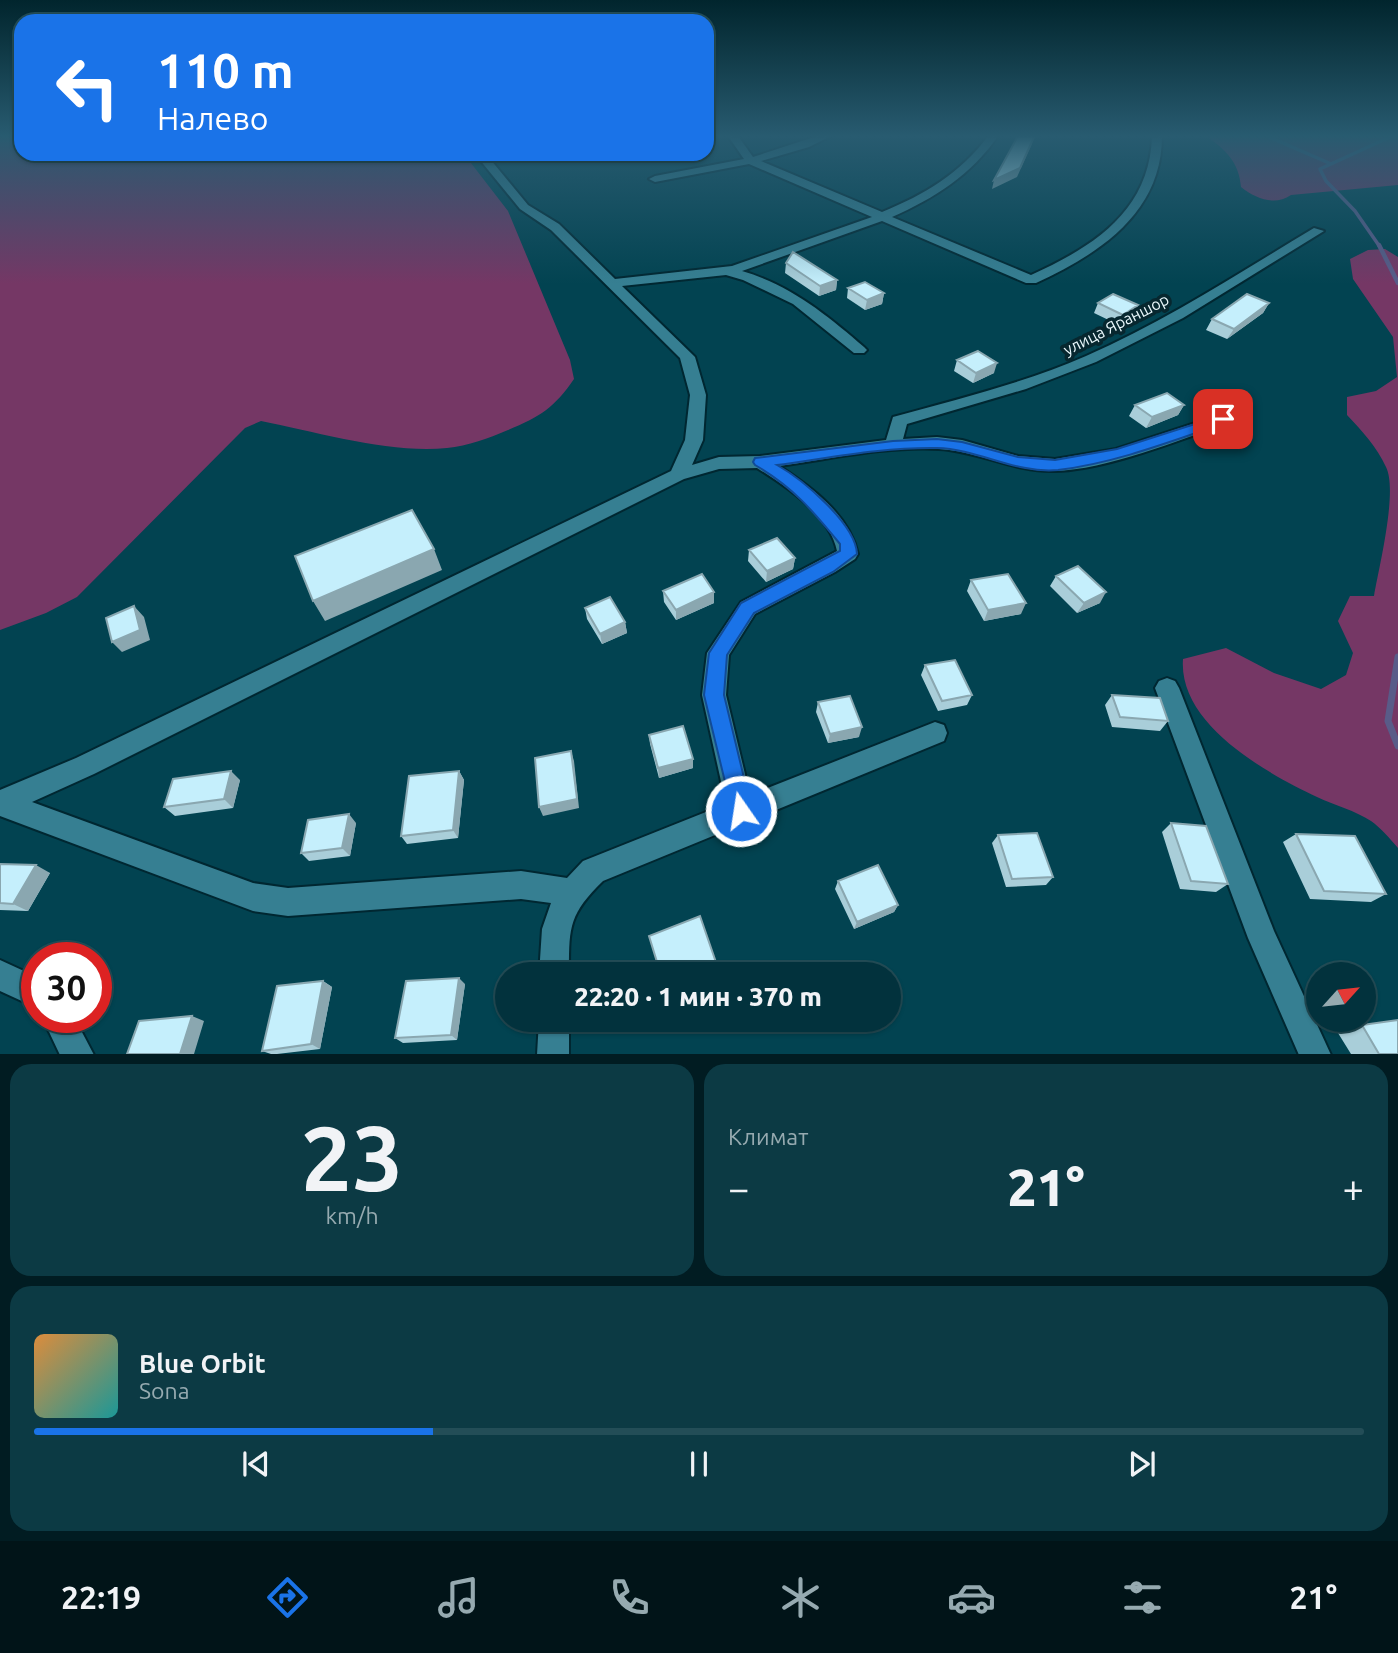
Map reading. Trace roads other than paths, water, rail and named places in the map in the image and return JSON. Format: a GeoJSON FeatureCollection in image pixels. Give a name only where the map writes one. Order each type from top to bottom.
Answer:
{"type":"FeatureCollection","features":[{"type":"Feature","properties":{"kind":"street"},"geometry":{"type":"LineString","coordinates":[[506,185],[524,207],[555,227],[615,283],[687,356],[698,395],[694,440],[678,475]]}},
{"type":"Feature","properties":{"kind":"street"},"geometry":{"type":"LineString","coordinates":[[809,185],[1031,280],[1047,273],[1113,231],[1135,208],[1146,185]]}},
{"type":"Feature","properties":{"kind":"street"},"geometry":{"type":"LineString","coordinates":[[615,283],[645,277],[727,271],[885,218],[939,185]]}},
{"type":"Feature","properties":{"kind":"street","name":"улица Яраншор"},"geometry":{"type":"LineString","coordinates":[[893,446],[899,422],[1012,388],[1090,360],[1138,336],[1318,231]]}},
{"type":"Feature","properties":{"kind":"street"},"geometry":{"type":"LineString","coordinates":[[727,271],[777,287],[806,304],[859,350]]}},
{"type":"Feature","properties":{"kind":"street"},"geometry":{"type":"LineString","coordinates":[[0,803],[97,760],[678,475],[719,463],[760,462],[937,443],[962,446],[1018,462],[1055,465],[1118,454],[1223,419]]}},
{"type":"Feature","properties":{"kind":"street"},"geometry":{"type":"LineString","coordinates":[[741,811],[714,695],[718,653],[748,608],[848,554],[848,543],[813,499],[785,476],[760,462]]}},
{"type":"Feature","properties":{"kind":"street"},"geometry":{"type":"LineString","coordinates":[[1167,688],[1262,938],[1315,1054]]}},
{"type":"Feature","properties":{"kind":"street"},"geometry":{"type":"LineString","coordinates":[[554,962],[555,928],[569,892],[593,871],[935,733]]}},
{"type":"Feature","properties":{"kind":"street"},"geometry":{"type":"LineString","coordinates":[[0,803],[253,897],[288,902],[520,885],[569,892]]}},
{"type":"Feature","properties":{"kind":"street"},"geometry":{"type":"LineString","coordinates":[[0,975],[21,985]]}},
{"type":"Feature","properties":{"kind":"street"},"geometry":{"type":"LineString","coordinates":[[553,1054],[554,1032]]}},
{"type":"Feature","properties":{"kind":"street"},"geometry":{"type":"LineString","coordinates":[[66,1033],[77,1054]]}},
{"type":"Feature","properties":{"kind":"waterway"},"geometry":{"type":"LineString","coordinates":[[1330,185],[1355,211],[1380,247]]}},
{"type":"Feature","properties":{"kind":"waterway"},"geometry":{"type":"LineString","coordinates":[[1380,247],[1398,283]]}},
{"type":"Feature","properties":{"kind":"waterway"},"geometry":{"type":"LineString","coordinates":[[1398,657],[1388,721],[1398,746]]}}]}
